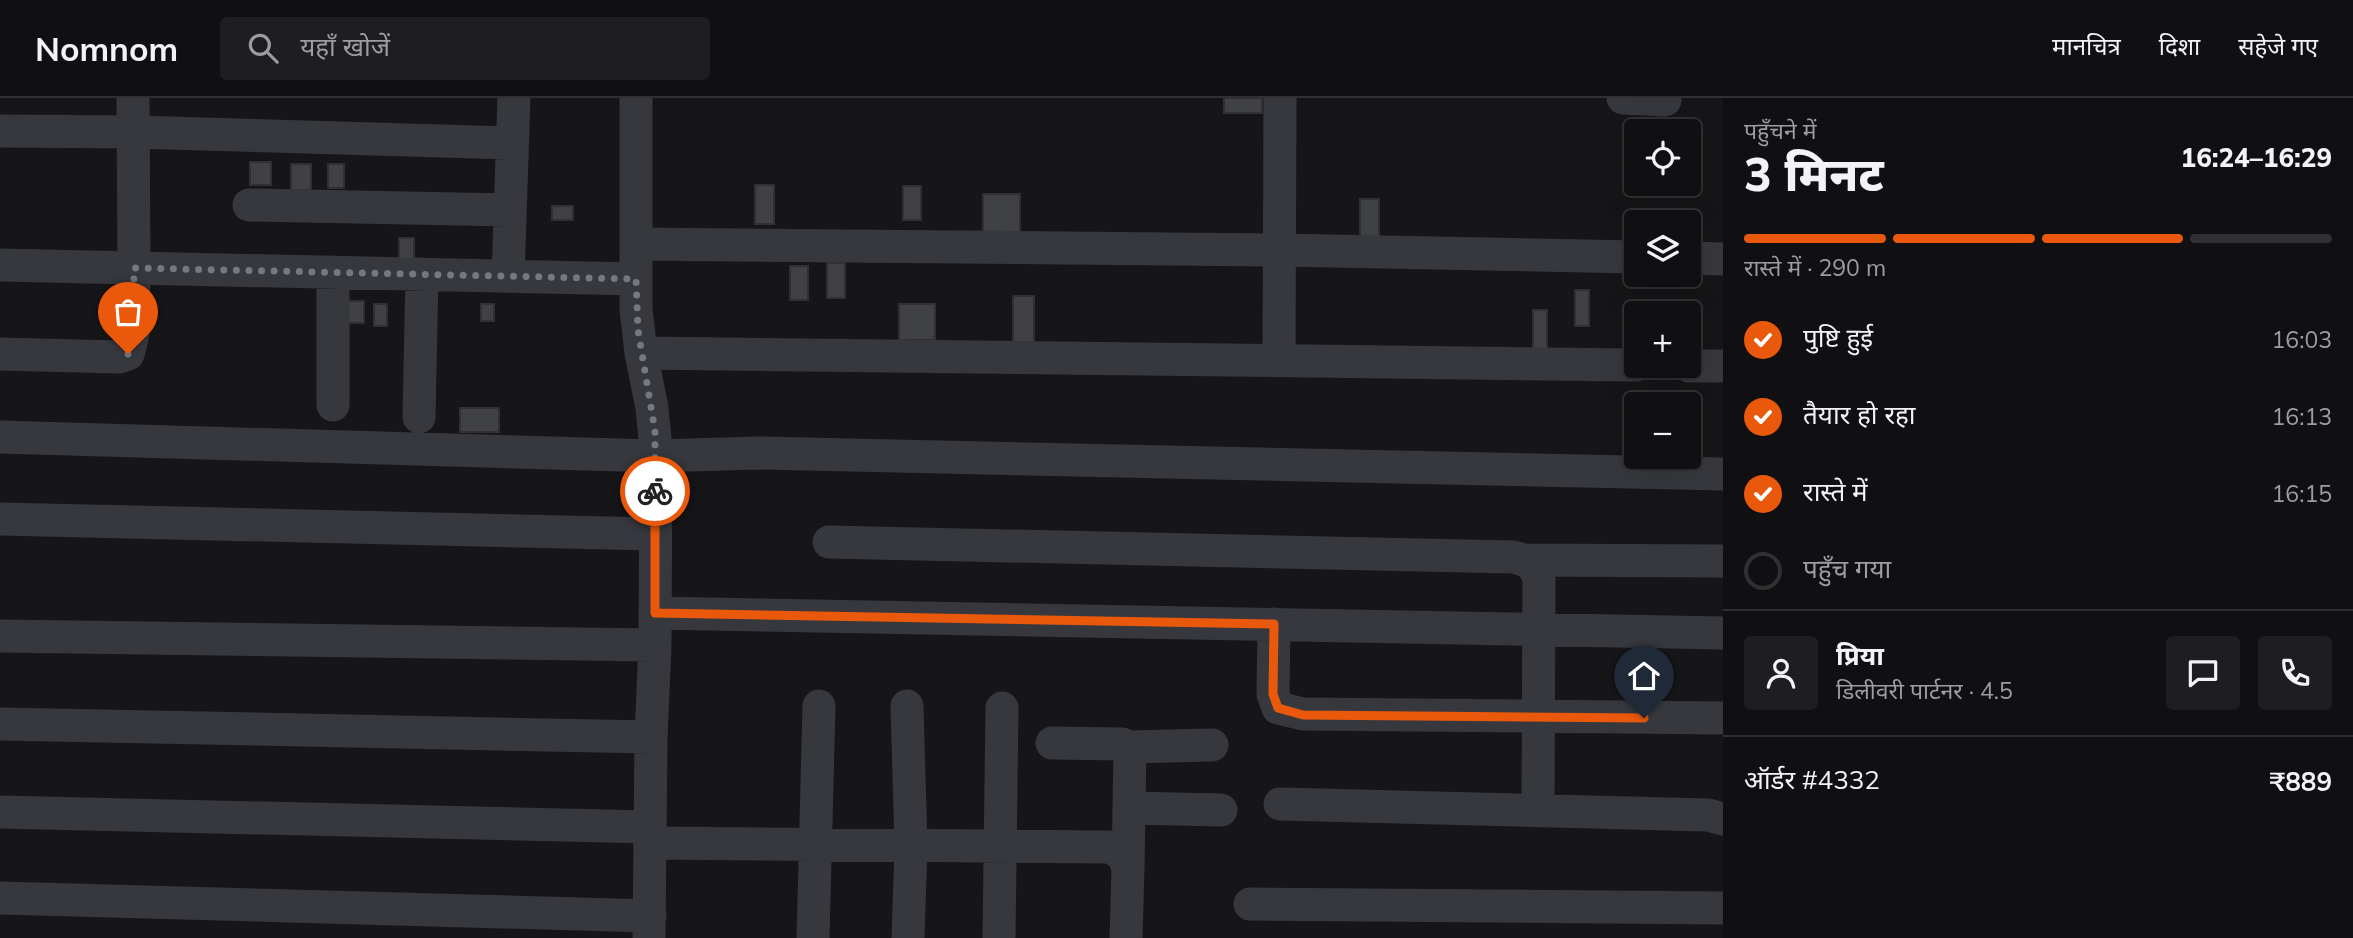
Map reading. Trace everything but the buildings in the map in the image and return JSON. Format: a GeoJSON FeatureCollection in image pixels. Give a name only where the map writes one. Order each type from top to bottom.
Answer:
{"type":"FeatureCollection","features":[{"type":"Feature","properties":{"kind":"street"},"geometry":{"type":"LineString","coordinates":[[0,354],[119,357],[128,354],[133,334],[133,98]]}},
{"type":"Feature","properties":{"kind":"street"},"geometry":{"type":"LineString","coordinates":[[508,276],[514,98]]}},
{"type":"Feature","properties":{"kind":"street"},"geometry":{"type":"LineString","coordinates":[[0,898],[650,927],[655,445],[636,309],[636,98]]}},
{"type":"Feature","properties":{"kind":"street"},"geometry":{"type":"LineString","coordinates":[[1279,359],[1280,98]]}},
{"type":"Feature","properties":{"kind":"street"},"geometry":{"type":"LineString","coordinates":[[1623,98],[1665,100]]}},
{"type":"Feature","properties":{"kind":"street"},"geometry":{"type":"LineString","coordinates":[[0,131],[134,132],[512,144]]}},
{"type":"Feature","properties":{"kind":"street"},"geometry":{"type":"LineString","coordinates":[[249,205],[510,210]]}},
{"type":"Feature","properties":{"kind":"street"},"geometry":{"type":"LineString","coordinates":[[636,244],[1280,250],[1624,257]]}},
{"type":"Feature","properties":{"kind":"street"},"geometry":{"type":"LineString","coordinates":[[1701,258],[1723,259]]}},
{"type":"Feature","properties":{"kind":"street"},"geometry":{"type":"LineString","coordinates":[[0,265],[636,279]]}},
{"type":"Feature","properties":{"kind":"street"},"geometry":{"type":"LineString","coordinates":[[332,405],[333,272]]}},
{"type":"Feature","properties":{"kind":"street"},"geometry":{"type":"LineString","coordinates":[[419,417],[422,274]]}},
{"type":"Feature","properties":{"kind":"street"},"geometry":{"type":"LineString","coordinates":[[641,353],[1624,365]]}},
{"type":"Feature","properties":{"kind":"street"},"geometry":{"type":"LineString","coordinates":[[1701,366],[1723,366]]}},
{"type":"Feature","properties":{"kind":"street"},"geometry":{"type":"LineString","coordinates":[[0,437],[655,445],[757,453],[1723,474]]}},
{"type":"Feature","properties":{"kind":"street"},"geometry":{"type":"LineString","coordinates":[[0,519],[654,534]]}},
{"type":"Feature","properties":{"kind":"street"},"geometry":{"type":"LineString","coordinates":[[829,542],[1513,557],[1526,560],[1723,561]]}},
{"type":"Feature","properties":{"kind":"street"},"geometry":{"type":"LineString","coordinates":[[1526,560],[1535,568],[1539,579],[1538,811]]}},
{"type":"Feature","properties":{"kind":"street"},"geometry":{"type":"LineString","coordinates":[[1274,624],[1273,694],[1278,708],[1288,712],[1303,715],[1723,718]]}},
{"type":"Feature","properties":{"kind":"street"},"geometry":{"type":"LineString","coordinates":[[0,636],[1274,624],[1723,633]]}},
{"type":"Feature","properties":{"kind":"street"},"geometry":{"type":"LineString","coordinates":[[813,938],[819,706]]}},
{"type":"Feature","properties":{"kind":"street"},"geometry":{"type":"LineString","coordinates":[[907,706],[911,846],[908,938]]}},
{"type":"Feature","properties":{"kind":"street"},"geometry":{"type":"LineString","coordinates":[[999,938],[1002,708]]}},
{"type":"Feature","properties":{"kind":"street"},"geometry":{"type":"LineString","coordinates":[[0,724],[651,737]]}},
{"type":"Feature","properties":{"kind":"street"},"geometry":{"type":"LineString","coordinates":[[1052,743],[1122,744],[1130,747],[1212,745]]}},
{"type":"Feature","properties":{"kind":"street"},"geometry":{"type":"LineString","coordinates":[[1126,938],[1130,747]]}},
{"type":"Feature","properties":{"kind":"street"},"geometry":{"type":"LineString","coordinates":[[1280,804],[1708,815],[1723,820]]}},
{"type":"Feature","properties":{"kind":"street"},"geometry":{"type":"LineString","coordinates":[[1129,808],[1221,810]]}},
{"type":"Feature","properties":{"kind":"street"},"geometry":{"type":"LineString","coordinates":[[0,812],[650,835],[815,845],[1110,847],[1123,854],[1128,869]]}},
{"type":"Feature","properties":{"kind":"street"},"geometry":{"type":"LineString","coordinates":[[1250,904],[1723,908]]}},
{"type":"Feature","properties":{"kind":"way so far"},"geometry":{"type":"LineString","coordinates":[[128,354],[133,334],[134,268],[636,279],[638,330],[655,431],[655,491]]}},
{"type":"Feature","properties":{"kind":"route"},"geometry":{"type":"LineString","coordinates":[[655,491],[655,613],[1274,624],[1273,694],[1278,708],[1288,712],[1303,715],[1644,718]]}}]}
